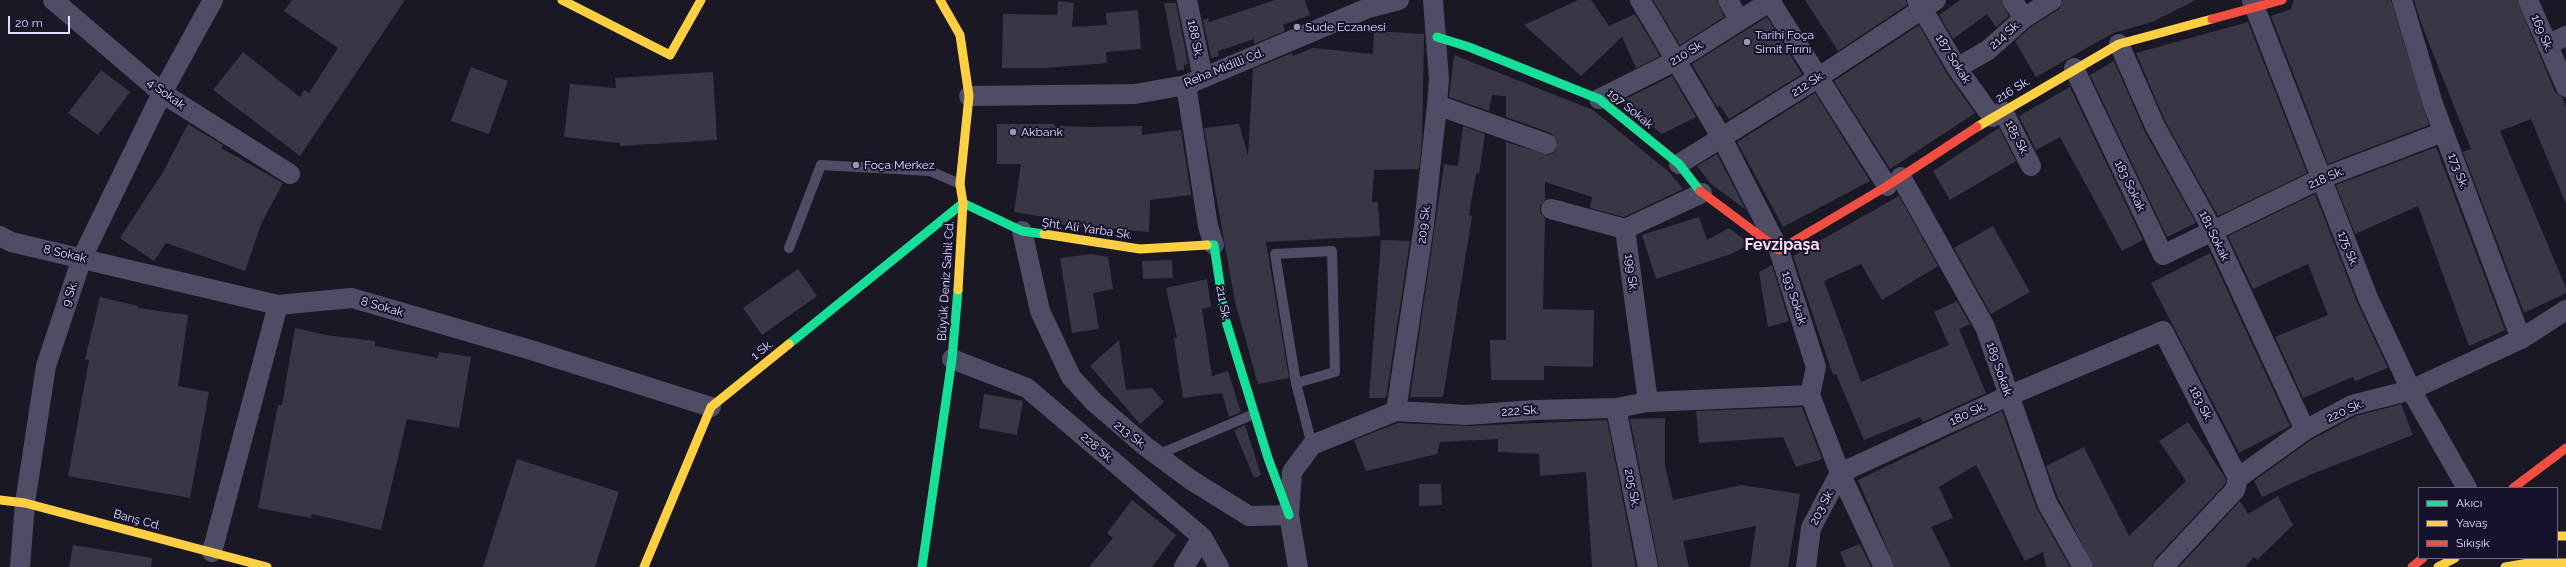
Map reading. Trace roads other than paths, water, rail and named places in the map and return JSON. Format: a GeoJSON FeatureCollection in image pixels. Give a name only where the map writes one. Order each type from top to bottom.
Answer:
{"type":"FeatureCollection","features":[{"type":"Feature","properties":{"kind":"street","name":"4 Sokak"},"geometry":{"type":"LineString","coordinates":[[53,0],[162,93],[290,174]]}},
{"type":"Feature","properties":{"kind":"street","name":"9 Sk."},"geometry":{"type":"LineString","coordinates":[[20,567],[25,503],[46,366],[82,258],[162,93],[213,0]]}},
{"type":"Feature","properties":{"kind":"street"},"geometry":{"type":"LineString","coordinates":[[562,0],[670,55],[701,0]]}},
{"type":"Feature","properties":{"kind":"street","name":"Büyük Deniz Sahil Cd."},"geometry":{"type":"LineString","coordinates":[[922,567],[952,359],[962,250],[962,203],[960,184],[969,96],[960,35],[940,0]]}},
{"type":"Feature","properties":{"kind":"street","name":"188 Sk."},"geometry":{"type":"LineString","coordinates":[[1187,0],[1194,81]]}},
{"type":"Feature","properties":{"kind":"street","name":"Reha Midilli Cd."},"geometry":{"type":"LineString","coordinates":[[969,96],[1135,94],[1194,81],[1366,4],[1399,0]]}},
{"type":"Feature","properties":{"kind":"street","name":"209 Sk."},"geometry":{"type":"LineString","coordinates":[[1396,411],[1424,225],[1437,105],[1439,79],[1433,0]]}},
{"type":"Feature","properties":{"kind":"street","name":"193 Sokak"},"geometry":{"type":"LineString","coordinates":[[1640,0],[1678,60],[1722,138],[1779,250],[1816,367],[1810,395]]}},
{"type":"Feature","properties":{"kind":"street"},"geometry":{"type":"LineString","coordinates":[[1728,0],[1739,20]]}},
{"type":"Feature","properties":{"kind":"street"},"geometry":{"type":"LineString","coordinates":[[2012,0],[2024,18]]}},
{"type":"Feature","properties":{"kind":"street","name":"214 Sk."},"geometry":{"type":"LineString","coordinates":[[1957,68],[1988,50],[2024,18],[2052,0]]}},
{"type":"Feature","properties":{"kind":"street","name":"216 Sk."},"geometry":{"type":"LineString","coordinates":[[1779,250],[1894,182],[1997,114],[2074,68],[2119,44],[2253,4],[2282,0]]}},
{"type":"Feature","properties":{"kind":"street","name":"173 Sk."},"geometry":{"type":"LineString","coordinates":[[2402,0],[2415,50],[2443,132],[2521,339]]}},
{"type":"Feature","properties":{"kind":"street","name":"169 Sk."},"geometry":{"type":"LineString","coordinates":[[2528,0],[2566,87]]}},
{"type":"Feature","properties":{"kind":"street","name":"210 Sk."},"geometry":{"type":"LineString","coordinates":[[1599,99],[1678,60],[1771,1]]}},
{"type":"Feature","properties":{"kind":"street","name":"189 Sokak"},"geometry":{"type":"LineString","coordinates":[[1771,1],[1820,77],[1894,182],[1985,327],[2008,396],[2047,503],[2083,567]]}},
{"type":"Feature","properties":{"kind":"street","name":"212 Sk."},"geometry":{"type":"LineString","coordinates":[[1679,164],[1820,77],[1925,3]]}},
{"type":"Feature","properties":{"kind":"street","name":"187 Sokak"},"geometry":{"type":"LineString","coordinates":[[1925,3],[1957,68],[1997,114]]}},
{"type":"Feature","properties":{"kind":"street","name":"175 Sk."},"geometry":{"type":"LineString","coordinates":[[2253,4],[2320,179],[2368,298],[2411,390],[2466,487]]}},
{"type":"Feature","properties":{"kind":"street"},"geometry":{"type":"LineString","coordinates":[[2547,45],[2566,36]]}},
{"type":"Feature","properties":{"kind":"street","name":"197 Sokak"},"geometry":{"type":"LineString","coordinates":[[1436,37],[1469,47],[1599,99],[1679,164],[1702,193],[1779,250]]}},
{"type":"Feature","properties":{"kind":"street","name":"181 Sokak"},"geometry":{"type":"LineString","coordinates":[[2119,44],[2155,126],[2212,229],[2305,430]]}},
{"type":"Feature","properties":{"kind":"street","name":"183 Sokak"},"geometry":{"type":"LineString","coordinates":[[2074,68],[2163,255],[2212,229]]}},
{"type":"Feature","properties":{"kind":"street","name":"211 Sk."},"geometry":{"type":"LineString","coordinates":[[1194,81],[1208,226],[1214,245],[1225,318],[1254,414],[1290,515]]}},
{"type":"Feature","properties":{"kind":"street"},"geometry":{"type":"LineString","coordinates":[[1437,105],[1548,144]]}},
{"type":"Feature","properties":{"kind":"street","name":"185 Sk."},"geometry":{"type":"LineString","coordinates":[[1997,114],[2031,166]]}},
{"type":"Feature","properties":{"kind":"street","name":"218 Sk."},"geometry":{"type":"LineString","coordinates":[[2212,229],[2320,179],[2443,132]]}},
{"type":"Feature","properties":{"kind":"street"},"geometry":{"type":"LineString","coordinates":[[1551,209],[1626,229],[1702,193]]}},
{"type":"Feature","properties":{"kind":"street","name":"Şht. Ali Yarba Sk."},"geometry":{"type":"LineString","coordinates":[[962,203],[1022,231],[1140,249],[1214,245]]}},
{"type":"Feature","properties":{"kind":"street","name":"1 Sk."},"geometry":{"type":"LineString","coordinates":[[644,567],[711,407],[962,203]]}},
{"type":"Feature","properties":{"kind":"street","name":"199 Sk."},"geometry":{"type":"LineString","coordinates":[[1626,229],[1648,402]]}},
{"type":"Feature","properties":{"kind":"street","name":"213 Sk."},"geometry":{"type":"LineString","coordinates":[[1022,231],[1040,311],[1072,377],[1114,422],[1196,483],[1249,516],[1290,515]]}},
{"type":"Feature","properties":{"kind":"street","name":"8 Sokak"},"geometry":{"type":"LineString","coordinates":[[0,236],[11,242],[278,306],[352,298],[532,350],[711,407]]}},
{"type":"Feature","properties":{"kind":"street"},"geometry":{"type":"LineString","coordinates":[[212,552],[278,306]]}},
{"type":"Feature","properties":{"kind":"street","name":"220 Sk."},"geometry":{"type":"LineString","coordinates":[[2163,567],[2235,490],[2238,478],[2305,430],[2352,404],[2411,390],[2521,339],[2566,310]]}},
{"type":"Feature","properties":{"kind":"street","name":"180 Sk."},"geometry":{"type":"LineString","coordinates":[[1840,473],[2008,396],[2163,331]]}},
{"type":"Feature","properties":{"kind":"street","name":"183 Sk."},"geometry":{"type":"LineString","coordinates":[[2163,331],[2238,478]]}},
{"type":"Feature","properties":{"kind":"street","name":"228 Sk."},"geometry":{"type":"LineString","coordinates":[[952,359],[1027,388],[1202,537],[1220,567]]}},
{"type":"Feature","properties":{"kind":"street"},"geometry":{"type":"LineString","coordinates":[[1810,395],[1840,473],[1884,567]]}},
{"type":"Feature","properties":{"kind":"street","name":"222 Sk."},"geometry":{"type":"LineString","coordinates":[[1312,445],[1396,411],[1467,415],[1534,410],[1616,408],[1648,402],[1810,395]]}},
{"type":"Feature","properties":{"kind":"street","name":"205 Sk."},"geometry":{"type":"LineString","coordinates":[[1616,408],[1648,567]]}},
{"type":"Feature","properties":{"kind":"street"},"geometry":{"type":"LineString","coordinates":[[1298,567],[1290,515],[1292,472],[1312,445]]}},
{"type":"Feature","properties":{"kind":"street"},"geometry":{"type":"LineString","coordinates":[[2514,487],[2566,448]]}},
{"type":"Feature","properties":{"kind":"street","name":"203 Sk."},"geometry":{"type":"LineString","coordinates":[[1806,567],[1811,528],[1840,473]]}},
{"type":"Feature","properties":{"kind":"street","name":"Barış Cd."},"geometry":{"type":"LineString","coordinates":[[0,500],[25,503],[267,567]]}},
{"type":"Feature","properties":{"kind":"street"},"geometry":{"type":"LineString","coordinates":[[1184,567],[1202,537]]}},
{"type":"Feature","properties":{"kind":"street"},"geometry":{"type":"LineString","coordinates":[[2412,567],[2422,559]]}},
{"type":"Feature","properties":{"kind":"street"},"geometry":{"type":"LineString","coordinates":[[2438,567],[2453,559]]}},
{"type":"Feature","properties":{"kind":"street"},"geometry":{"type":"LineString","coordinates":[[2505,567],[2529,563],[2566,563]]}},
{"type":"Feature","properties":{"kind":"lane"},"geometry":{"type":"LineString","coordinates":[[789,248],[821,165],[930,171],[960,184]]}},
{"type":"Feature","properties":{"kind":"lane"},"geometry":{"type":"LineString","coordinates":[[1296,383],[1335,372],[1332,251],[1275,254],[1296,383],[1312,445]]}},
{"type":"Feature","properties":{"kind":"lane"},"geometry":{"type":"LineString","coordinates":[[1157,455],[1254,414]]}},
{"type":"Feature","properties":{"kind":"place","name":"Sude Eczanesi"},"geometry":{"type":"Point","coordinates":[1297,27]}},
{"type":"Feature","properties":{"kind":"place","name":"Tarihi Foça Simit Fırını"},"geometry":{"type":"Point","coordinates":[1747,42]}},
{"type":"Feature","properties":{"kind":"place","name":"Akbank"},"geometry":{"type":"Point","coordinates":[1013,132]}},
{"type":"Feature","properties":{"kind":"place","name":"Foça Merkez"},"geometry":{"type":"Point","coordinates":[856,165]}},
{"type":"Feature","properties":{"kind":"district","name":"Fevzipaşa"},"geometry":{"type":"Point","coordinates":[1782,245]}}]}
